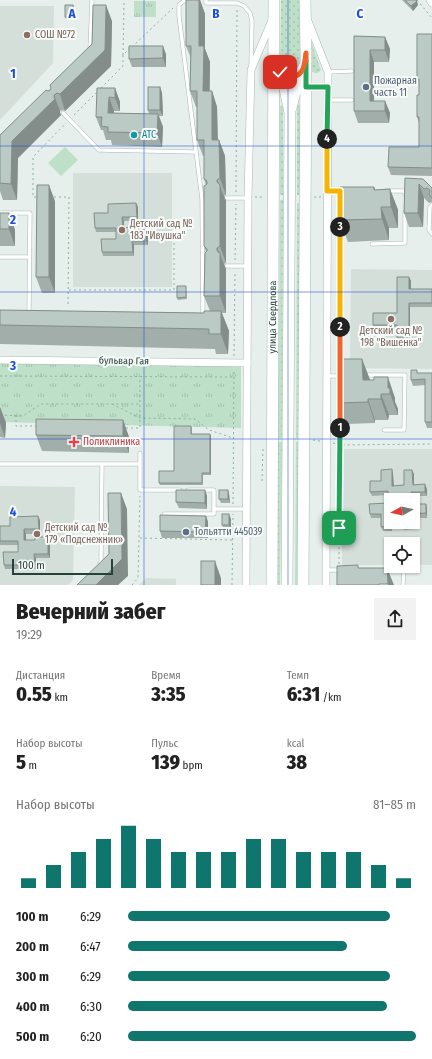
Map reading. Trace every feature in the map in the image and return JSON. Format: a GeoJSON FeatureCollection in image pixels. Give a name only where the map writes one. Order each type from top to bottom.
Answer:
{"type":"FeatureCollection","features":[{"type":"Feature","properties":{"kind":"main road","name":"улица Свердлова"},"geometry":{"type":"LineString","coordinates":[[272,585],[274,0]]}},
{"type":"Feature","properties":{"kind":"main road","name":"улица Свердлова"},"geometry":{"type":"LineString","coordinates":[[303,585],[306,87],[305,0]]}},
{"type":"Feature","properties":{"kind":"main road","name":"улица Свердлова"},"geometry":{"type":"LineString","coordinates":[[273,49],[287,95],[290,113],[287,585]]}},
{"type":"Feature","properties":{"kind":"main road","name":"улица Свердлова"},"geometry":{"type":"LineString","coordinates":[[290,113],[297,83],[304,67],[306,53]]}},
{"type":"Feature","properties":{"kind":"main road"},"geometry":{"type":"LineString","coordinates":[[280,72],[286,76],[297,75],[301,72]]}},
{"type":"Feature","properties":{"kind":"street"},"geometry":{"type":"LineString","coordinates":[[430,0],[432,4]]}},
{"type":"Feature","properties":{"kind":"street"},"geometry":{"type":"LineString","coordinates":[[305,14],[328,72],[326,585]]}},
{"type":"Feature","properties":{"kind":"street"},"geometry":{"type":"LineString","coordinates":[[246,585],[248,198],[251,70],[274,16]]}},
{"type":"Feature","properties":{"kind":"street"},"geometry":{"type":"LineString","coordinates":[[306,87],[328,87]]}},
{"type":"Feature","properties":{"kind":"street","name":"бульвар Гая"},"geometry":{"type":"LineString","coordinates":[[0,360],[247,362]]}},
{"type":"Feature","properties":{"kind":"lane"},"geometry":{"type":"LineString","coordinates":[[86,54],[91,48],[92,0]]}},
{"type":"Feature","properties":{"kind":"lane"},"geometry":{"type":"LineString","coordinates":[[185,0],[179,5],[179,16],[202,199],[203,317],[195,317]]}},
{"type":"Feature","properties":{"kind":"lane"},"geometry":{"type":"LineString","coordinates":[[202,0],[237,3],[244,6],[250,13],[252,21],[251,70]]}},
{"type":"Feature","properties":{"kind":"lane"},"geometry":{"type":"LineString","coordinates":[[328,72],[352,71]]}},
{"type":"Feature","properties":{"kind":"lane"},"geometry":{"type":"LineString","coordinates":[[328,100],[352,100]]}},
{"type":"Feature","properties":{"kind":"lane"},"geometry":{"type":"LineString","coordinates":[[63,113],[99,150],[196,152]]}},
{"type":"Feature","properties":{"kind":"lane"},"geometry":{"type":"LineString","coordinates":[[327,194],[347,191]]}},
{"type":"Feature","properties":{"kind":"lane"},"geometry":{"type":"LineString","coordinates":[[384,191],[405,191],[405,198]]}},
{"type":"Feature","properties":{"kind":"lane"},"geometry":{"type":"LineString","coordinates":[[226,198],[248,198]]}},
{"type":"Feature","properties":{"kind":"lane"},"geometry":{"type":"LineString","coordinates":[[202,199],[210,199]]}},
{"type":"Feature","properties":{"kind":"lane"},"geometry":{"type":"LineString","coordinates":[[432,205],[430,207],[429,230],[432,234]]}},
{"type":"Feature","properties":{"kind":"lane"},"geometry":{"type":"LineString","coordinates":[[372,244],[405,243],[405,206]]}},
{"type":"Feature","properties":{"kind":"lane"},"geometry":{"type":"LineString","coordinates":[[0,213],[30,213],[29,317]]}},
{"type":"Feature","properties":{"kind":"lane"},"geometry":{"type":"LineString","coordinates":[[0,257],[29,257]]}},
{"type":"Feature","properties":{"kind":"lane"},"geometry":{"type":"LineString","coordinates":[[203,266],[210,266]]}},
{"type":"Feature","properties":{"kind":"lane"},"geometry":{"type":"LineString","coordinates":[[226,266],[248,266]]}},
{"type":"Feature","properties":{"kind":"lane"},"geometry":{"type":"LineString","coordinates":[[361,375],[405,375],[404,430],[384,430]]}},
{"type":"Feature","properties":{"kind":"lane"},"geometry":{"type":"LineString","coordinates":[[327,376],[347,376]]}},
{"type":"Feature","properties":{"kind":"lane"},"geometry":{"type":"LineString","coordinates":[[140,453],[140,490],[214,490],[214,514],[164,514]]}},
{"type":"Feature","properties":{"kind":"lane"},"geometry":{"type":"LineString","coordinates":[[0,464],[140,464]]}},
{"type":"Feature","properties":{"kind":"lane"},"geometry":{"type":"LineString","coordinates":[[97,567],[102,562],[102,464]]}},
{"type":"Feature","properties":{"kind":"lane"},"geometry":{"type":"LineString","coordinates":[[214,509],[246,509]]}},
{"type":"Feature","properties":{"kind":"lane"},"geometry":{"type":"LineString","coordinates":[[326,570],[346,570]]}},
{"type":"Feature","properties":{"kind":"lane"},"geometry":{"type":"LineString","coordinates":[[382,570],[404,570],[404,585]]}},
{"type":"Feature","properties":{"kind":"path"},"geometry":{"type":"LineString","coordinates":[[102,87],[123,66],[124,0]]}},
{"type":"Feature","properties":{"kind":"path"},"geometry":{"type":"LineString","coordinates":[[417,0],[432,18]]}},
{"type":"Feature","properties":{"kind":"path"},"geometry":{"type":"LineString","coordinates":[[232,585],[237,3]]}},
{"type":"Feature","properties":{"kind":"path"},"geometry":{"type":"LineString","coordinates":[[123,55],[173,8],[179,5]]}},
{"type":"Feature","properties":{"kind":"path"},"geometry":{"type":"LineString","coordinates":[[40,197],[33,197],[33,157],[96,93]]}},
{"type":"Feature","properties":{"kind":"path"},"geometry":{"type":"LineString","coordinates":[[340,191],[340,376]]}},
{"type":"Feature","properties":{"kind":"path"},"geometry":{"type":"LineString","coordinates":[[309,197],[327,194]]}},
{"type":"Feature","properties":{"kind":"path"},"geometry":{"type":"LineString","coordinates":[[55,197],[69,197],[68,306]]}},
{"type":"Feature","properties":{"kind":"path"},"geometry":{"type":"LineString","coordinates":[[248,198],[268,197]]}},
{"type":"Feature","properties":{"kind":"path"},"geometry":{"type":"LineString","coordinates":[[68,290],[174,290],[174,221]]}},
{"type":"Feature","properties":{"kind":"path"},"geometry":{"type":"LineString","coordinates":[[0,376],[234,377]]}},
{"type":"Feature","properties":{"kind":"path"},"geometry":{"type":"LineString","coordinates":[[124,428],[140,428],[140,376]]}},
{"type":"Feature","properties":{"kind":"path"},"geometry":{"type":"LineString","coordinates":[[0,415],[23,416],[41,404],[140,404]]}},
{"type":"Feature","properties":{"kind":"path"},"geometry":{"type":"LineString","coordinates":[[112,404],[140,418],[195,419],[209,430],[234,438]]}},
{"type":"Feature","properties":{"kind":"path"},"geometry":{"type":"LineString","coordinates":[[339,570],[340,406]]}},
{"type":"Feature","properties":{"kind":"path"},"geometry":{"type":"LineString","coordinates":[[16,415],[16,426],[39,426]]}},
{"type":"Feature","properties":{"kind":"path"},"geometry":{"type":"LineString","coordinates":[[340,445],[432,444]]}},
{"type":"Feature","properties":{"kind":"path"},"geometry":{"type":"LineString","coordinates":[[132,585],[138,578],[140,490]]}},
{"type":"Feature","properties":{"kind":"path"},"geometry":{"type":"LineString","coordinates":[[139,538],[233,540]]}},
{"type":"Feature","properties":{"kind":"shaded area","name":"СОШ №72"},"geometry":{"type":"Polygon","coordinates":[[[0,6],[54,6],[53,63],[0,120],[0,6]]]}},
{"type":"Feature","properties":{"kind":"shaded area","name":"Детский сад № 183 \"Ивушка\""},"geometry":{"type":"Polygon","coordinates":[[[73,173],[172,173],[172,287],[73,287],[73,173]]]}},
{"type":"Feature","properties":{"kind":"shaded area","name":"Детский сад № 198 \"Вишенка\""},"geometry":{"type":"Polygon","coordinates":[[[351,269],[432,270],[432,369],[350,368],[351,269]]]}},
{"type":"Feature","properties":{"kind":"shaded area"},"geometry":{"type":"Polygon","coordinates":[[[342,449],[432,449],[432,565],[420,565],[420,537],[384,537],[384,565],[342,565],[342,449]]]}},
{"type":"Feature","properties":{"kind":"shaded area","name":"Детский сад № 179 «Подснежник»"},"geometry":{"type":"Polygon","coordinates":[[[0,486],[75,487],[73,580],[68,585],[0,585],[0,486]]]}},
{"type":"Feature","properties":{"kind":"shaded area"},"geometry":{"type":"Polygon","coordinates":[[[146,578],[176,579],[176,585],[139,585],[146,578]]]}},
{"type":"Feature","properties":{"kind":"green space"},"geometry":{"type":"Polygon","coordinates":[[[281,0],[301,0],[301,68],[297,72],[293,73],[284,72],[280,65],[281,0]]]}},
{"type":"Feature","properties":{"kind":"green space"},"geometry":{"type":"Polygon","coordinates":[[[134,1],[156,1],[156,17],[134,17],[134,1]]]}},
{"type":"Feature","properties":{"kind":"green space"},"geometry":{"type":"Polygon","coordinates":[[[311,44],[321,70],[316,73],[311,71],[311,44]]]}},
{"type":"Feature","properties":{"kind":"green space"},"geometry":{"type":"Polygon","coordinates":[[[298,105],[300,106],[300,195],[297,195],[298,105]]]}},
{"type":"Feature","properties":{"kind":"green space"},"geometry":{"type":"Polygon","coordinates":[[[280,106],[283,108],[283,195],[280,195],[280,106]]]}},
{"type":"Feature","properties":{"kind":"green space"},"geometry":{"type":"Polygon","coordinates":[[[65,147],[78,160],[61,176],[48,163],[65,147]]]}},
{"type":"Feature","properties":{"kind":"green space"},"geometry":{"type":"Polygon","coordinates":[[[280,200],[283,200],[282,438],[278,438],[280,200]]]}},
{"type":"Feature","properties":{"kind":"green space"},"geometry":{"type":"Polygon","coordinates":[[[297,203],[300,203],[299,438],[296,438],[297,203]]]}},
{"type":"Feature","properties":{"kind":"green space"},"geometry":{"type":"Polygon","coordinates":[[[0,363],[241,364],[241,428],[0,422],[0,363]]]}},
{"type":"Feature","properties":{"kind":"green space"},"geometry":{"type":"Polygon","coordinates":[[[278,442],[282,442],[280,585],[277,585],[278,442]]]}},
{"type":"Feature","properties":{"kind":"green space"},"geometry":{"type":"Polygon","coordinates":[[[296,442],[299,442],[298,585],[295,585],[296,442]]]}},
{"type":"Feature","properties":{"kind":"building"},"geometry":{"type":"Polygon","coordinates":[[[186,0],[199,0],[199,46],[204,46],[203,91],[212,91],[212,140],[219,140],[220,178],[217,182],[220,185],[220,246],[217,250],[220,253],[220,296],[204,296],[205,253],[207,249],[204,246],[204,186],[207,182],[204,179],[204,140],[197,140],[197,91],[190,91],[191,46],[186,46],[186,0]]]}},
{"type":"Feature","properties":{"kind":"building"},"geometry":{"type":"Polygon","coordinates":[[[405,0],[416,0],[417,1],[411,6],[405,0]]]}},
{"type":"Feature","properties":{"kind":"building"},"geometry":{"type":"Polygon","coordinates":[[[65,5],[73,5],[74,17],[65,17],[65,5]]]}},
{"type":"Feature","properties":{"kind":"building"},"geometry":{"type":"Polygon","coordinates":[[[93,5],[106,5],[105,50],[60,94],[57,93],[54,95],[55,99],[12,141],[11,184],[0,183],[0,135],[46,90],[50,90],[50,85],[92,44],[93,5]]]}},
{"type":"Feature","properties":{"kind":"building"},"geometry":{"type":"Polygon","coordinates":[[[417,34],[432,34],[432,168],[388,167],[389,147],[419,147],[419,117],[417,117],[419,79],[417,79],[417,34]]]}},
{"type":"Feature","properties":{"kind":"building"},"geometry":{"type":"Polygon","coordinates":[[[354,36],[385,37],[385,50],[370,50],[370,101],[385,101],[385,111],[354,111],[354,36]]]}},
{"type":"Feature","properties":{"kind":"building"},"geometry":{"type":"Polygon","coordinates":[[[129,46],[163,46],[163,58],[129,59],[129,46]]]}},
{"type":"Feature","properties":{"kind":"building"},"geometry":{"type":"Polygon","coordinates":[[[148,87],[160,87],[160,110],[148,110],[148,87]]]}},
{"type":"Feature","properties":{"kind":"building"},"geometry":{"type":"Polygon","coordinates":[[[97,88],[115,88],[115,98],[109,97],[108,113],[158,114],[157,133],[108,132],[108,127],[101,126],[102,117],[96,117],[97,88]]]}},
{"type":"Feature","properties":{"kind":"building"},"geometry":{"type":"Polygon","coordinates":[[[405,178],[423,179],[432,188],[432,198],[429,194],[430,190],[427,188],[424,189],[419,184],[418,213],[404,213],[405,178]]]}},
{"type":"Feature","properties":{"kind":"building"},"geometry":{"type":"Polygon","coordinates":[[[37,185],[49,185],[49,277],[36,277],[37,185]]]}},
{"type":"Feature","properties":{"kind":"building"},"geometry":{"type":"Polygon","coordinates":[[[340,187],[374,187],[374,190],[390,189],[391,207],[381,207],[382,219],[340,220],[340,187]]]}},
{"type":"Feature","properties":{"kind":"building"},"geometry":{"type":"Polygon","coordinates":[[[136,203],[137,217],[122,217],[123,228],[133,227],[133,224],[146,224],[146,241],[132,241],[133,252],[102,252],[101,239],[116,239],[116,228],[95,228],[94,213],[108,213],[108,204],[136,203]]]}},
{"type":"Feature","properties":{"kind":"building"},"geometry":{"type":"Polygon","coordinates":[[[0,213],[9,213],[9,229],[0,229],[0,213]]]}},
{"type":"Feature","properties":{"kind":"building"},"geometry":{"type":"Polygon","coordinates":[[[397,277],[409,277],[409,289],[432,289],[432,303],[409,303],[409,338],[397,338],[397,325],[373,325],[373,313],[397,313],[397,277]]]}},
{"type":"Feature","properties":{"kind":"building"},"geometry":{"type":"Polygon","coordinates":[[[177,286],[186,286],[186,297],[177,298],[177,286]]]}},
{"type":"Feature","properties":{"kind":"building"},"geometry":{"type":"Polygon","coordinates":[[[0,310],[204,313],[204,311],[221,311],[221,334],[209,334],[209,329],[0,325],[0,310]]]}},
{"type":"Feature","properties":{"kind":"building"},"geometry":{"type":"Polygon","coordinates":[[[344,359],[362,359],[363,380],[374,380],[374,377],[388,377],[388,388],[390,388],[390,394],[381,394],[381,399],[368,399],[368,402],[338,403],[338,370],[344,359]]]}},
{"type":"Feature","properties":{"kind":"building"},"geometry":{"type":"Polygon","coordinates":[[[411,370],[417,370],[417,373],[432,373],[432,422],[425,422],[425,379],[411,380],[411,370]]]}},
{"type":"Feature","properties":{"kind":"building"},"geometry":{"type":"Polygon","coordinates":[[[36,419],[123,420],[123,436],[36,435],[36,419]]]}},
{"type":"Feature","properties":{"kind":"building"},"geometry":{"type":"Polygon","coordinates":[[[174,426],[191,426],[191,434],[210,434],[210,473],[202,473],[202,483],[159,483],[159,471],[174,471],[174,426]]]}},
{"type":"Feature","properties":{"kind":"building"},"geometry":{"type":"Polygon","coordinates":[[[392,469],[392,486],[404,485],[404,470],[412,470],[413,485],[425,484],[425,492],[370,492],[370,481],[381,481],[381,470],[392,469]]]}},
{"type":"Feature","properties":{"kind":"building"},"geometry":{"type":"Polygon","coordinates":[[[176,490],[205,490],[205,503],[176,502],[176,490]]]}},
{"type":"Feature","properties":{"kind":"building"},"geometry":{"type":"Polygon","coordinates":[[[219,490],[228,490],[228,499],[219,499],[219,490]]]}},
{"type":"Feature","properties":{"kind":"building"},"geometry":{"type":"Polygon","coordinates":[[[108,493],[121,493],[122,559],[96,585],[77,585],[109,554],[108,493]]]}},
{"type":"Feature","properties":{"kind":"building"},"geometry":{"type":"Polygon","coordinates":[[[384,503],[384,527],[381,527],[381,514],[370,514],[369,504],[384,503]]]}},
{"type":"Feature","properties":{"kind":"building"},"geometry":{"type":"Polygon","coordinates":[[[420,504],[426,504],[426,513],[420,513],[420,504]]]}},
{"type":"Feature","properties":{"kind":"building"},"geometry":{"type":"Polygon","coordinates":[[[222,514],[229,514],[229,525],[222,525],[222,514]]]}},
{"type":"Feature","properties":{"kind":"building"},"geometry":{"type":"Polygon","coordinates":[[[160,515],[206,516],[205,532],[160,531],[160,515]]]}},
{"type":"Feature","properties":{"kind":"building"},"geometry":{"type":"Polygon","coordinates":[[[38,516],[39,529],[24,529],[24,540],[35,540],[35,537],[48,537],[48,554],[34,554],[35,565],[4,565],[3,552],[18,552],[18,541],[0,541],[0,526],[10,526],[10,517],[38,516]]]}},
{"type":"Feature","properties":{"kind":"building"},"geometry":{"type":"Polygon","coordinates":[[[201,561],[215,561],[215,585],[201,585],[201,561]]]}},
{"type":"Feature","properties":{"kind":"building"},"geometry":{"type":"Polygon","coordinates":[[[358,565],[358,568],[384,568],[384,573],[387,573],[388,584],[337,585],[337,566],[358,565]]]}},
{"type":"Feature","properties":{"kind":"place","name":"СОШ №72"},"geometry":{"type":"Point","coordinates":[27,35]}},
{"type":"Feature","properties":{"kind":"place","name":"Пожарная часть 11"},"geometry":{"type":"Point","coordinates":[366,87]}},
{"type":"Feature","properties":{"kind":"place","name":"АТС"},"geometry":{"type":"Point","coordinates":[134,135]}},
{"type":"Feature","properties":{"kind":"place","name":"Детский сад № 183 \"Ивушка\""},"geometry":{"type":"Point","coordinates":[122,230]}},
{"type":"Feature","properties":{"kind":"place","name":"Детский сад № 198 \"Вишенка\""},"geometry":{"type":"Point","coordinates":[391,319]}},
{"type":"Feature","properties":{"kind":"place","name":"Поликлиника"},"geometry":{"type":"Point","coordinates":[74,442]}},
{"type":"Feature","properties":{"kind":"place","name":"Тольятти 445039"},"geometry":{"type":"Point","coordinates":[186,532]}},
{"type":"Feature","properties":{"kind":"place","name":"Детский сад № 179 «Подснежник»"},"geometry":{"type":"Point","coordinates":[37,534]}},
{"type":"Feature","properties":{"kind":"route"},"geometry":{"type":"LineString","coordinates":[[280,72],[286,76],[297,75],[304,67],[306,53],[306,87],[328,87],[327,191],[340,191],[339,528]]}}]}
